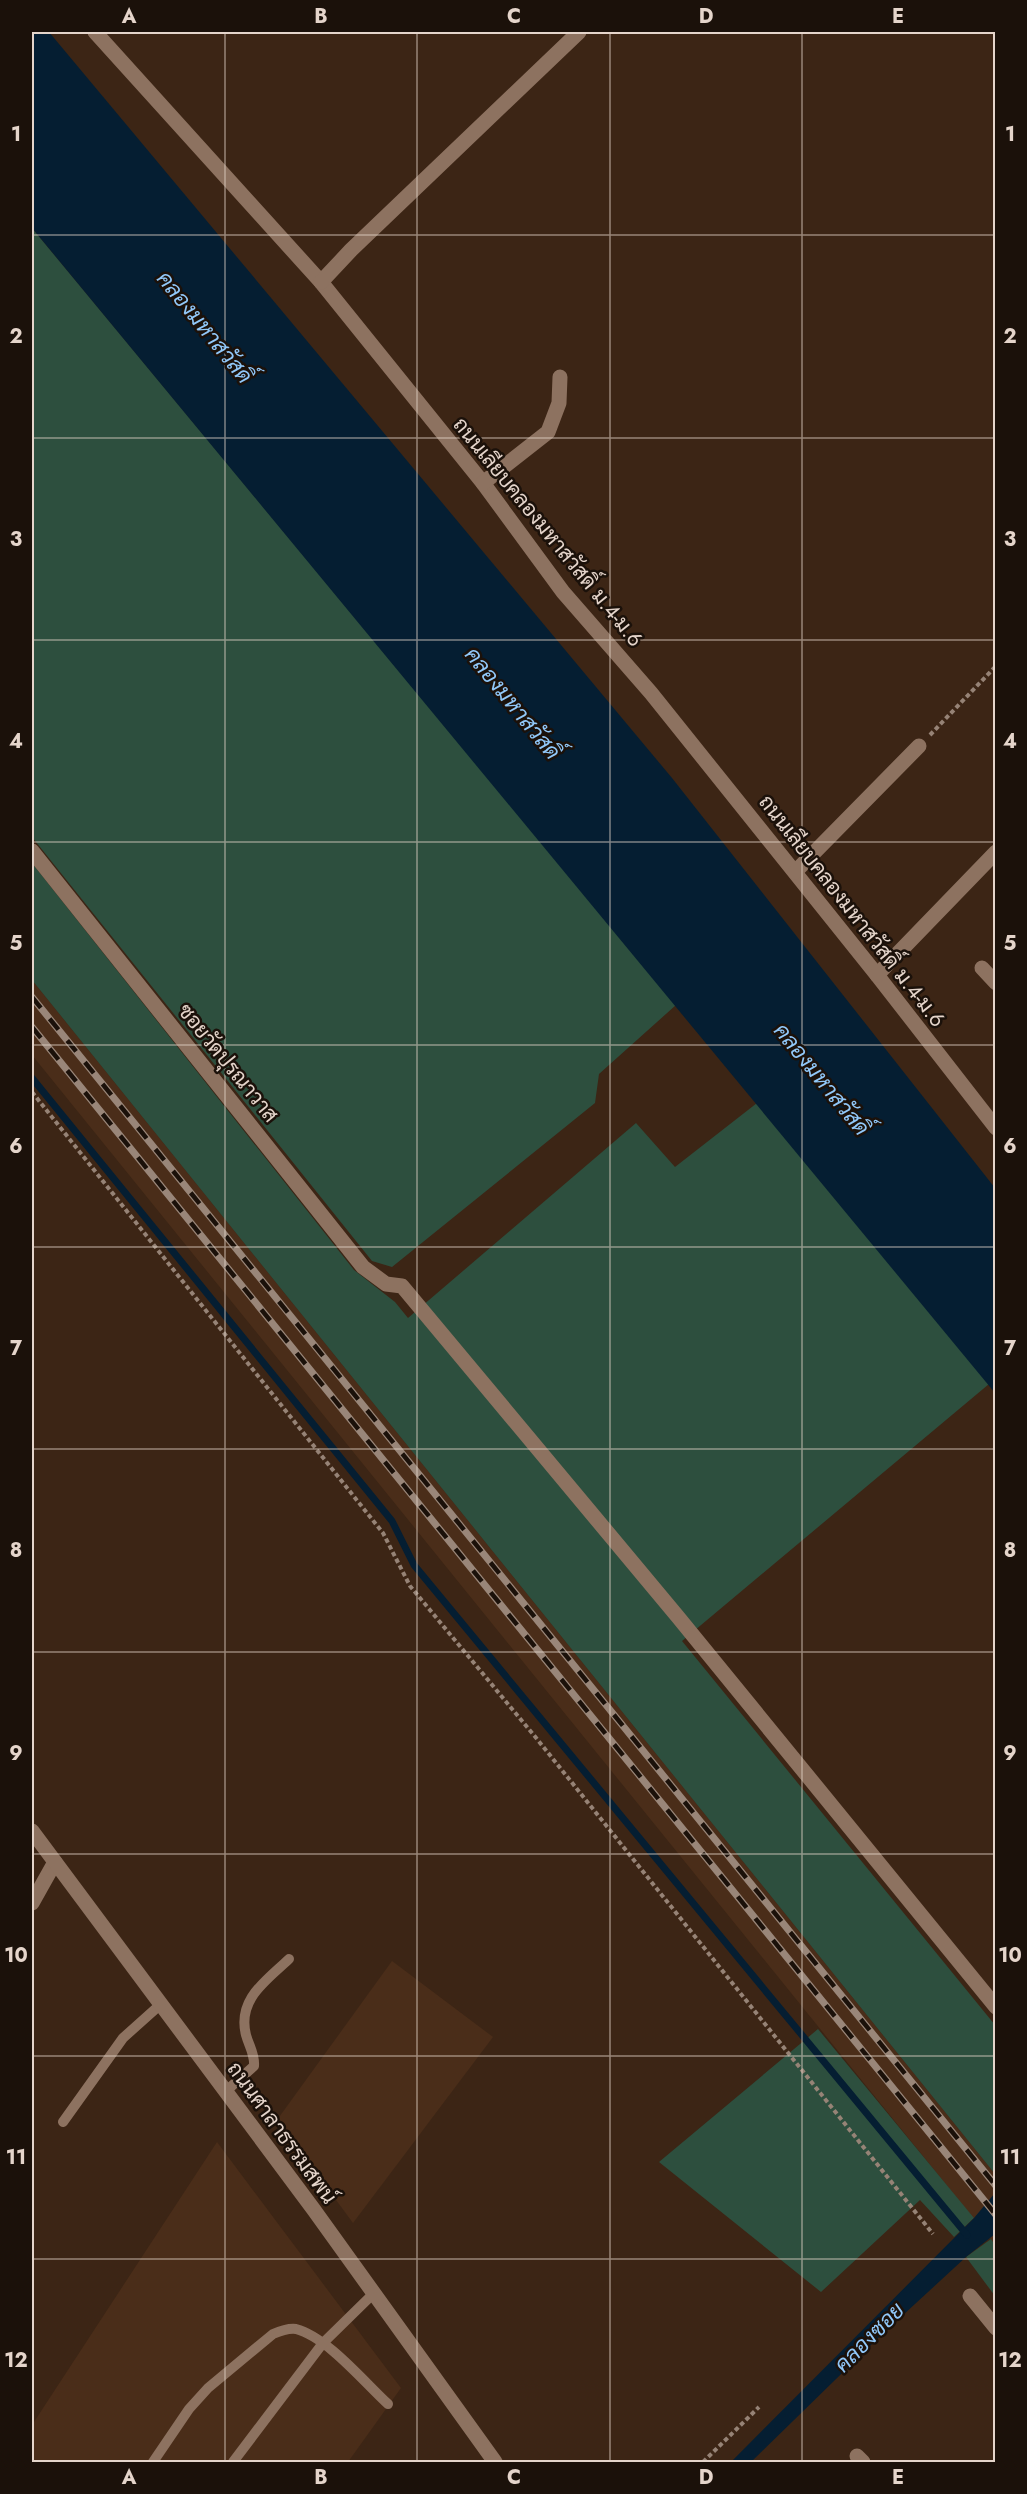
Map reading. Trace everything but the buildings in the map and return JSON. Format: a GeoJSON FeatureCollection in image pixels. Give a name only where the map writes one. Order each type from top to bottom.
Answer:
{"type":"FeatureCollection","features":[{"type":"Feature","properties":{"kind":"street","name":"ถนนเลียบคลองมหาสวัสดิ์ ม.4-ม.6"},"geometry":{"type":"LineString","coordinates":[[95,32],[321,282],[483,483],[563,592],[651,693],[878,975],[996,1128]]}},
{"type":"Feature","properties":{"kind":"street"},"geometry":{"type":"LineString","coordinates":[[321,282],[351,250],[579,32]]}},
{"type":"Feature","properties":{"kind":"street"},"geometry":{"type":"LineString","coordinates":[[483,483],[548,432],[555,420],[559,403],[560,377]]}},
{"type":"Feature","properties":{"kind":"street"},"geometry":{"type":"LineString","coordinates":[[795,872],[919,746]]}},
{"type":"Feature","properties":{"kind":"street","name":"ซอยวัดปุรณาวาส"},"geometry":{"type":"LineString","coordinates":[[32,851],[363,1267],[386,1284],[402,1286],[678,1617],[996,2007]]}},
{"type":"Feature","properties":{"kind":"street"},"geometry":{"type":"LineString","coordinates":[[878,975],[996,852]]}},
{"type":"Feature","properties":{"kind":"street"},"geometry":{"type":"LineString","coordinates":[[982,968],[996,982]]}},
{"type":"Feature","properties":{"kind":"street","name":"ถนนศาลาธรรมสพน์"},"geometry":{"type":"LineString","coordinates":[[32,1831],[161,2004],[495,2463]]}},
{"type":"Feature","properties":{"kind":"street"},"geometry":{"type":"LineString","coordinates":[[32,1903],[55,1862]]}},
{"type":"Feature","properties":{"kind":"street"},"geometry":{"type":"LineString","coordinates":[[970,2296],[996,2328]]}},
{"type":"Feature","properties":{"kind":"lane"},"geometry":{"type":"LineString","coordinates":[[225,2092],[254,2066],[255,2057],[243,2022],[244,2008],[252,1994],[289,1959]]}},
{"type":"Feature","properties":{"kind":"lane"},"geometry":{"type":"LineString","coordinates":[[63,2122],[123,2038],[161,2004]]}},
{"type":"Feature","properties":{"kind":"lane"},"geometry":{"type":"LineString","coordinates":[[233,2463],[323,2343],[373,2294]]}},
{"type":"Feature","properties":{"kind":"lane"},"geometry":{"type":"LineString","coordinates":[[153,2463],[189,2409],[208,2388],[273,2334],[296,2329],[323,2343],[388,2404]]}},
{"type":"Feature","properties":{"kind":"path"},"geometry":{"type":"LineString","coordinates":[[919,746],[996,666]]}},
{"type":"Feature","properties":{"kind":"path"},"geometry":{"type":"LineString","coordinates":[[32,1092],[383,1533],[410,1586],[537,1739],[933,2234]]}},
{"type":"Feature","properties":{"kind":"path"},"geometry":{"type":"LineString","coordinates":[[703,2463],[759,2407]]}},
{"type":"Feature","properties":{"kind":"shaded area"},"geometry":{"type":"Polygon","coordinates":[[[32,980],[995,2174],[995,2245],[32,1055],[32,980]]]}},
{"type":"Feature","properties":{"kind":"shaded area"},"geometry":{"type":"Polygon","coordinates":[[[392,1961],[493,2037],[353,2223],[277,2120],[392,1961]]]}},
{"type":"Feature","properties":{"kind":"shaded area"},"geometry":{"type":"Polygon","coordinates":[[[217,2142],[401,2388],[348,2462],[32,2462],[32,2425],[217,2142]]]}},
{"type":"Feature","properties":{"kind":"green space"},"geometry":{"type":"Polygon","coordinates":[[[32,228],[676,1005],[599,1074],[595,1103],[392,1267],[372,1261],[32,837],[32,228]]]}},
{"type":"Feature","properties":{"kind":"green space"},"geometry":{"type":"Polygon","coordinates":[[[32,863],[354,1270],[395,1302],[408,1318],[636,1123],[675,1167],[757,1103],[989,1384],[682,1641],[995,2025],[995,2174],[32,980],[32,863]]]}},
{"type":"Feature","properties":{"kind":"green space"},"geometry":{"type":"Polygon","coordinates":[[[818,2029],[974,2218],[954,2237],[920,2200],[821,2292],[659,2162],[818,2029]]]}},
{"type":"Feature","properties":{"kind":"green space"},"geometry":{"type":"Polygon","coordinates":[[[991,2239],[995,2245],[995,2296],[966,2257],[991,2239]]]}},
{"type":"Feature","properties":{"kind":"water","name":"คลองมหาสวัสดิ์"},"geometry":{"type":"Polygon","coordinates":[[[32,32],[49,32],[672,778],[995,1188],[995,1393],[32,228],[32,32]]]}},
{"type":"Feature","properties":{"kind":"water","name":"คลองซอย"},"geometry":{"type":"Polygon","coordinates":[[[995,2193],[995,2234],[966,2257],[877,2339],[751,2462],[731,2462],[974,2218],[995,2193]]]}},
{"type":"Feature","properties":{"kind":"waterway"},"geometry":{"type":"LineString","coordinates":[[32,1078],[392,1521],[414,1565],[967,2235]]}},
{"type":"Feature","properties":{"kind":"railway"},"geometry":{"type":"LineString","coordinates":[[32,997],[996,2186]]}},
{"type":"Feature","properties":{"kind":"railway"},"geometry":{"type":"LineString","coordinates":[[32,1027],[996,2215]]}}]}
